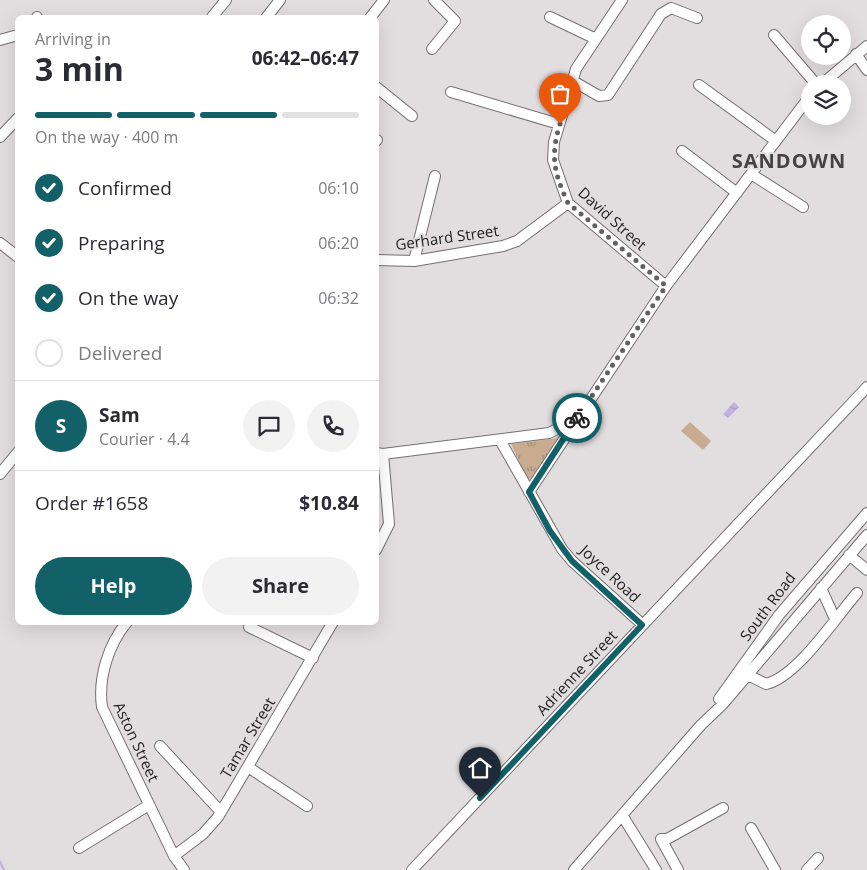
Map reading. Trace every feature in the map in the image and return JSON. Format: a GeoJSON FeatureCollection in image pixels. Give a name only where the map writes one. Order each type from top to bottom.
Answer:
{"type":"FeatureCollection","features":[{"type":"Feature","properties":{"kind":"street"},"geometry":{"type":"LineString","coordinates":[[214,15],[226,0]]}},
{"type":"Feature","properties":{"kind":"street"},"geometry":{"type":"LineString","coordinates":[[268,15],[280,0]]}},
{"type":"Feature","properties":{"kind":"street"},"geometry":{"type":"LineString","coordinates":[[372,15],[384,0]]}},
{"type":"Feature","properties":{"kind":"street"},"geometry":{"type":"LineString","coordinates":[[432,49],[455,21],[435,0]]}},
{"type":"Feature","properties":{"kind":"street","name":"David Street"},"geometry":{"type":"LineString","coordinates":[[622,0],[576,70],[554,142],[553,160],[561,188],[568,203],[666,286]]}},
{"type":"Feature","properties":{"kind":"street"},"geometry":{"type":"LineString","coordinates":[[573,81],[599,96],[608,95],[660,14],[671,8],[697,18]]}},
{"type":"Feature","properties":{"kind":"street"},"geometry":{"type":"LineString","coordinates":[[550,17],[596,39]]}},
{"type":"Feature","properties":{"kind":"street"},"geometry":{"type":"LineString","coordinates":[[774,35],[808,75]]}},
{"type":"Feature","properties":{"kind":"street"},"geometry":{"type":"LineString","coordinates":[[0,40],[15,36]]}},
{"type":"Feature","properties":{"kind":"street"},"geometry":{"type":"LineString","coordinates":[[832,75],[867,46]]}},
{"type":"Feature","properties":{"kind":"street"},"geometry":{"type":"LineString","coordinates":[[856,54],[867,70]]}},
{"type":"Feature","properties":{"kind":"street"},"geometry":{"type":"LineString","coordinates":[[699,85],[776,141]]}},
{"type":"Feature","properties":{"kind":"street"},"geometry":{"type":"LineString","coordinates":[[379,90],[412,116]]}},
{"type":"Feature","properties":{"kind":"street"},"geometry":{"type":"LineString","coordinates":[[452,92],[560,124]]}},
{"type":"Feature","properties":{"kind":"street"},"geometry":{"type":"LineString","coordinates":[[529,492],[666,286],[801,108]]}},
{"type":"Feature","properties":{"kind":"street"},"geometry":{"type":"LineString","coordinates":[[0,137],[15,121]]}},
{"type":"Feature","properties":{"kind":"street"},"geometry":{"type":"LineString","coordinates":[[682,151],[737,193]]}},
{"type":"Feature","properties":{"kind":"street"},"geometry":{"type":"LineString","coordinates":[[751,174],[803,207]]}},
{"type":"Feature","properties":{"kind":"street"},"geometry":{"type":"LineString","coordinates":[[414,261],[435,176]]}},
{"type":"Feature","properties":{"kind":"street","name":"Gerhard Street"},"geometry":{"type":"LineString","coordinates":[[379,260],[414,261],[510,244],[568,203]]}},
{"type":"Feature","properties":{"kind":"street"},"geometry":{"type":"LineString","coordinates":[[0,243],[15,254]]}},
{"type":"Feature","properties":{"kind":"street","name":"Adrienne Street"},"geometry":{"type":"LineString","coordinates":[[412,870],[867,387]]}},
{"type":"Feature","properties":{"kind":"street"},"geometry":{"type":"LineString","coordinates":[[379,544],[389,524],[380,453],[549,433],[576,420]]}},
{"type":"Feature","properties":{"kind":"street","name":"Joyce Road"},"geometry":{"type":"LineString","coordinates":[[500,440],[550,531],[572,561],[642,625]]}},
{"type":"Feature","properties":{"kind":"street"},"geometry":{"type":"LineString","coordinates":[[0,474],[15,456]]}},
{"type":"Feature","properties":{"kind":"street","name":"South Road"},"geometry":{"type":"LineString","coordinates":[[701,725],[779,615],[812,574],[867,512]]}},
{"type":"Feature","properties":{"kind":"street","name":"South Road"},"geometry":{"type":"LineString","coordinates":[[574,870],[701,725],[748,675],[867,535]]}},
{"type":"Feature","properties":{"kind":"street"},"geometry":{"type":"LineString","coordinates":[[849,555],[867,570]]}},
{"type":"Feature","properties":{"kind":"street"},"geometry":{"type":"LineString","coordinates":[[821,588],[835,619]]}},
{"type":"Feature","properties":{"kind":"street"},"geometry":{"type":"LineString","coordinates":[[748,675],[766,684],[776,680],[800,662],[857,592]]}},
{"type":"Feature","properties":{"kind":"street","name":"Aston Street"},"geometry":{"type":"LineString","coordinates":[[125,625],[112,643],[101,696],[106,715],[174,856],[184,870]]}},
{"type":"Feature","properties":{"kind":"street","name":"Tamar Street"},"geometry":{"type":"LineString","coordinates":[[174,856],[203,834],[221,812],[331,625]]}},
{"type":"Feature","properties":{"kind":"street"},"geometry":{"type":"LineString","coordinates":[[249,627],[313,658]]}},
{"type":"Feature","properties":{"kind":"street"},"geometry":{"type":"LineString","coordinates":[[160,746],[221,812]]}},
{"type":"Feature","properties":{"kind":"street"},"geometry":{"type":"LineString","coordinates":[[248,768],[307,806]]}},
{"type":"Feature","properties":{"kind":"street"},"geometry":{"type":"LineString","coordinates":[[79,848],[149,805]]}},
{"type":"Feature","properties":{"kind":"street"},"geometry":{"type":"LineString","coordinates":[[678,870],[661,839],[667,839],[723,808]]}},
{"type":"Feature","properties":{"kind":"street"},"geometry":{"type":"LineString","coordinates":[[622,815],[656,870]]}},
{"type":"Feature","properties":{"kind":"street"},"geometry":{"type":"LineString","coordinates":[[751,828],[775,870]]}},
{"type":"Feature","properties":{"kind":"street"},"geometry":{"type":"LineString","coordinates":[[807,870],[818,858]]}},
{"type":"Feature","properties":{"kind":"green space"},"geometry":{"type":"Polygon","coordinates":[[[690,422],[711,441],[703,450],[681,431],[690,422]]]}},
{"type":"Feature","properties":{"kind":"green space"},"geometry":{"type":"Polygon","coordinates":[[[559,438],[532,479],[527,478],[511,444],[559,438]]]}},
{"type":"Feature","properties":{"kind":"water"},"geometry":{"type":"Polygon","coordinates":[[[734,402],[739,407],[728,418],[723,414],[734,402]]]}},
{"type":"Feature","properties":{"kind":"waterway"},"geometry":{"type":"LineString","coordinates":[[0,862],[4,870]]}},
{"type":"Feature","properties":{"kind":"way so far"},"geometry":{"type":"LineString","coordinates":[[560,124],[554,142],[553,160],[557,177],[568,203],[666,286],[577,418]]}},
{"type":"Feature","properties":{"kind":"district","name":"SANDOWN"},"geometry":{"type":"Point","coordinates":[789,161]}},
{"type":"Feature","properties":{"kind":"route"},"geometry":{"type":"LineString","coordinates":[[480,798],[642,625],[572,561],[550,531],[529,492],[577,418]]}}]}
